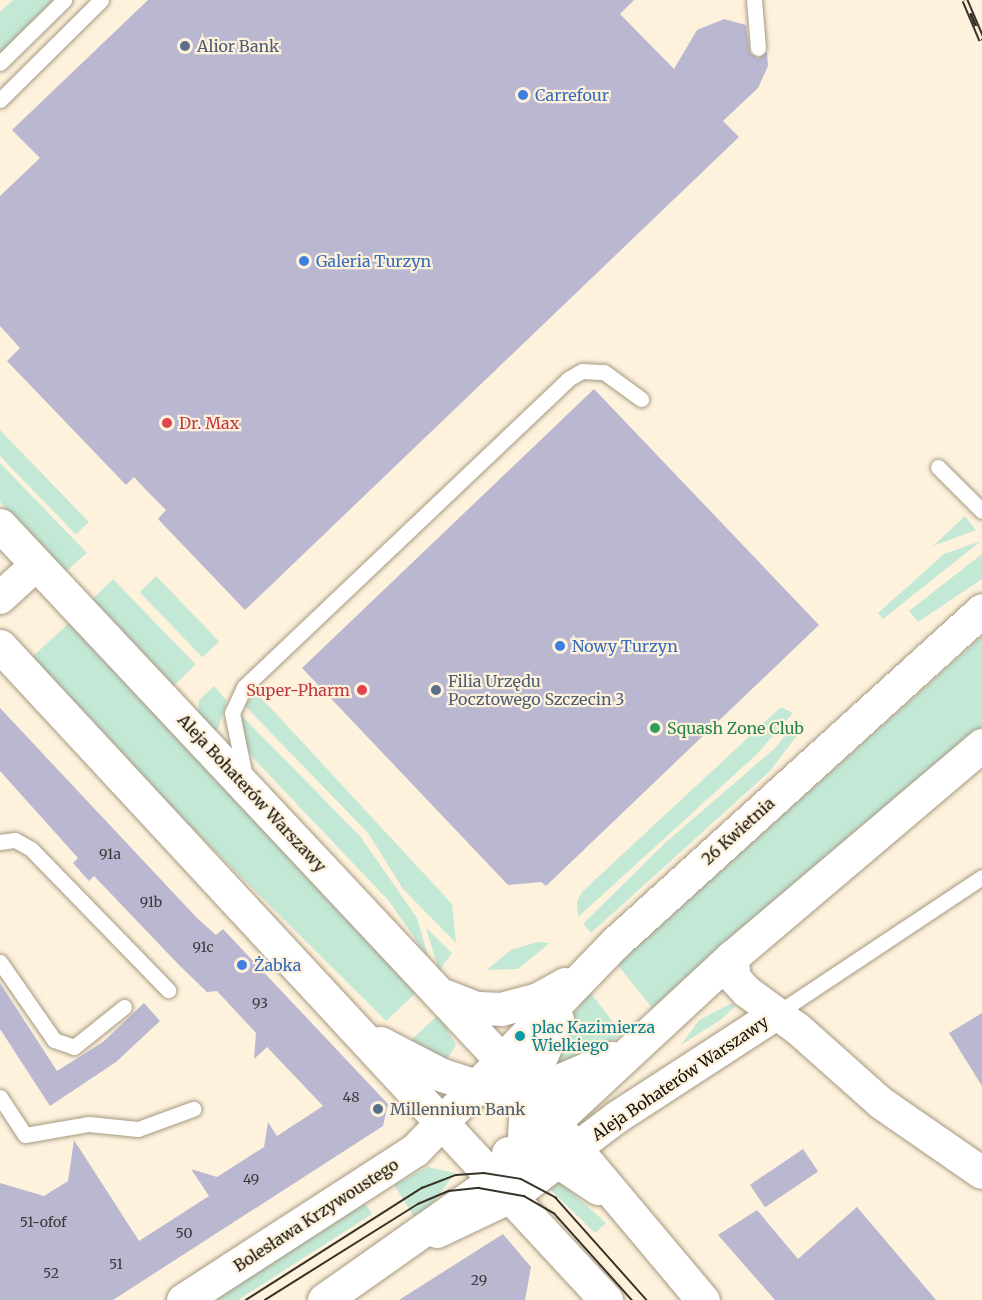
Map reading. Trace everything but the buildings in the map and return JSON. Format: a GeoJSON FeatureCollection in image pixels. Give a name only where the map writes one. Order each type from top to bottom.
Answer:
{"type":"FeatureCollection","features":[{"type":"Feature","properties":{"kind":"street","name":"Aleja Bohaterów Warszawy"},"geometry":{"type":"LineString","coordinates":[[0,525],[503,1062],[556,1124],[568,1155],[635,1217],[703,1300]]}},
{"type":"Feature","properties":{"kind":"street"},"geometry":{"type":"LineString","coordinates":[[0,598],[37,564]]}},
{"type":"Feature","properties":{"kind":"street","name":"26 Kwietnia"},"geometry":{"type":"LineString","coordinates":[[503,1062],[583,976],[977,614]]}},
{"type":"Feature","properties":{"kind":"street"},"geometry":{"type":"LineString","coordinates":[[0,646],[443,1124],[511,1187],[538,1226],[606,1300]]}},
{"type":"Feature","properties":{"kind":"street"},"geometry":{"type":"LineString","coordinates":[[521,1155],[732,957],[982,745]]}},
{"type":"Feature","properties":{"kind":"street"},"geometry":{"type":"LineString","coordinates":[[732,957],[737,983],[776,1014]]}},
{"type":"Feature","properties":{"kind":"street"},"geometry":{"type":"LineString","coordinates":[[438,992],[476,1008],[501,1009],[538,999],[583,976]]}},
{"type":"Feature","properties":{"kind":"street"},"geometry":{"type":"LineString","coordinates":[[324,1300],[409,1244],[511,1187],[521,1155],[527,1089],[545,1042],[583,976]]}},
{"type":"Feature","properties":{"kind":"street"},"geometry":{"type":"LineString","coordinates":[[409,1244],[445,1203],[471,1151],[478,1089],[474,1053],[438,992]]}},
{"type":"Feature","properties":{"kind":"street","name":"Aleja Bohaterów Warszawy"},"geometry":{"type":"LineString","coordinates":[[511,1187],[568,1155],[776,1014],[881,1103],[982,1173]]}},
{"type":"Feature","properties":{"kind":"street"},"geometry":{"type":"LineString","coordinates":[[367,1042],[478,1089],[527,1089],[591,1070],[637,1044]]}},
{"type":"Feature","properties":{"kind":"street"},"geometry":{"type":"LineString","coordinates":[[443,1124],[503,1062]]}},
{"type":"Feature","properties":{"kind":"street","name":"Bolesława Krzywoustego"},"geometry":{"type":"LineString","coordinates":[[183,1300],[371,1182],[443,1124]]}},
{"type":"Feature","properties":{"kind":"street"},"geometry":{"type":"LineString","coordinates":[[371,1182],[431,1155],[471,1151],[521,1155],[568,1155]]}},
{"type":"Feature","properties":{"kind":"lane"},"geometry":{"type":"LineString","coordinates":[[0,63],[64,0]]}},
{"type":"Feature","properties":{"kind":"lane"},"geometry":{"type":"LineString","coordinates":[[0,100],[101,0]]}},
{"type":"Feature","properties":{"kind":"lane"},"geometry":{"type":"LineString","coordinates":[[754,0],[758,48]]}},
{"type":"Feature","properties":{"kind":"lane"},"geometry":{"type":"LineString","coordinates":[[255,797],[238,753],[232,713],[257,672],[568,379],[582,371],[604,372],[641,399]]}},
{"type":"Feature","properties":{"kind":"lane"},"geometry":{"type":"LineString","coordinates":[[938,467],[982,511]]}},
{"type":"Feature","properties":{"kind":"lane"},"geometry":{"type":"LineString","coordinates":[[0,842],[15,840],[31,849],[168,990]]}},
{"type":"Feature","properties":{"kind":"lane"},"geometry":{"type":"LineString","coordinates":[[776,1014],[982,877]]}},
{"type":"Feature","properties":{"kind":"lane"},"geometry":{"type":"LineString","coordinates":[[0,962],[54,1040],[74,1047],[124,1007]]}},
{"type":"Feature","properties":{"kind":"lane"},"geometry":{"type":"LineString","coordinates":[[0,1097],[25,1135],[89,1124],[138,1129],[194,1109]]}},
{"type":"Feature","properties":{"kind":"green space"},"geometry":{"type":"Polygon","coordinates":[[[13,0],[57,0],[0,56],[0,12],[13,0]]]}},
{"type":"Feature","properties":{"kind":"green space"},"geometry":{"type":"Polygon","coordinates":[[[0,430],[89,522],[76,535],[0,456],[0,430]]]}},
{"type":"Feature","properties":{"kind":"green space"},"geometry":{"type":"Polygon","coordinates":[[[0,463],[87,553],[63,574],[0,502],[0,463]]]}},
{"type":"Feature","properties":{"kind":"green space"},"geometry":{"type":"Polygon","coordinates":[[[965,516],[976,530],[933,546],[965,516]]]}},
{"type":"Feature","properties":{"kind":"green space"},"geometry":{"type":"Polygon","coordinates":[[[981,541],[883,619],[878,613],[944,554],[981,541]]]}},
{"type":"Feature","properties":{"kind":"green space"},"geometry":{"type":"Polygon","coordinates":[[[982,554],[982,579],[918,622],[909,611],[982,554]]]}},
{"type":"Feature","properties":{"kind":"green space"},"geometry":{"type":"Polygon","coordinates":[[[156,576],[219,641],[203,657],[139,592],[156,576]]]}},
{"type":"Feature","properties":{"kind":"green space"},"geometry":{"type":"Polygon","coordinates":[[[113,579],[196,665],[172,688],[89,602],[113,579]]]}},
{"type":"Feature","properties":{"kind":"green space"},"geometry":{"type":"Polygon","coordinates":[[[70,622],[418,991],[386,1021],[181,817],[31,658],[70,622]]]}},
{"type":"Feature","properties":{"kind":"green space"},"geometry":{"type":"Polygon","coordinates":[[[982,636],[982,727],[865,823],[653,1009],[617,964],[982,636]]]}},
{"type":"Feature","properties":{"kind":"green space"},"geometry":{"type":"Polygon","coordinates":[[[214,686],[227,701],[218,729],[213,733],[198,717],[199,700],[214,686]]]}},
{"type":"Feature","properties":{"kind":"green space"},"geometry":{"type":"Polygon","coordinates":[[[255,691],[452,904],[456,943],[403,889],[368,833],[245,706],[255,691]]]}},
{"type":"Feature","properties":{"kind":"green space"},"geometry":{"type":"Polygon","coordinates":[[[781,707],[793,713],[757,754],[578,917],[577,902],[582,892],[781,707]]]}},
{"type":"Feature","properties":{"kind":"green space"},"geometry":{"type":"Polygon","coordinates":[[[242,716],[360,836],[417,918],[429,959],[389,901],[254,759],[243,741],[242,716]]]}},
{"type":"Feature","properties":{"kind":"green space"},"geometry":{"type":"Polygon","coordinates":[[[798,719],[805,725],[770,771],[591,933],[583,924],[665,843],[775,748],[798,719]]]}},
{"type":"Feature","properties":{"kind":"green space"},"geometry":{"type":"Polygon","coordinates":[[[426,928],[452,953],[439,971],[426,928]]]}},
{"type":"Feature","properties":{"kind":"green space"},"geometry":{"type":"Polygon","coordinates":[[[537,942],[550,943],[518,969],[487,970],[511,950],[537,942]]]}},
{"type":"Feature","properties":{"kind":"green space"},"geometry":{"type":"Polygon","coordinates":[[[589,991],[623,1035],[557,1066],[548,1055],[589,991]]]}},
{"type":"Feature","properties":{"kind":"green space"},"geometry":{"type":"Polygon","coordinates":[[[732,1003],[735,1006],[722,1019],[681,1045],[699,1020],[732,1003]]]}},
{"type":"Feature","properties":{"kind":"green space"},"geometry":{"type":"Polygon","coordinates":[[[439,1014],[456,1045],[443,1066],[408,1043],[439,1014]]]}},
{"type":"Feature","properties":{"kind":"green space"},"geometry":{"type":"Polygon","coordinates":[[[428,1167],[455,1173],[418,1223],[394,1185],[428,1167]]]}},
{"type":"Feature","properties":{"kind":"green space"},"geometry":{"type":"Polygon","coordinates":[[[559,1181],[606,1223],[595,1233],[549,1188],[559,1181]]]}},
{"type":"Feature","properties":{"kind":"green space"},"geometry":{"type":"Polygon","coordinates":[[[365,1203],[372,1214],[238,1300],[213,1300],[365,1203]]]}},
{"type":"Feature","properties":{"kind":"tram line"},"geometry":{"type":"LineString","coordinates":[[246,1300],[422,1188],[456,1175],[484,1173],[521,1179],[556,1198],[647,1300]]}},
{"type":"Feature","properties":{"kind":"tram line"},"geometry":{"type":"LineString","coordinates":[[265,1300],[418,1204],[449,1191],[479,1188],[524,1196],[554,1213],[632,1300]]}},
{"type":"Feature","properties":{"kind":"railway"},"geometry":{"type":"LineString","coordinates":[[965,0],[982,40]]}},
{"type":"Feature","properties":{"kind":"place","name":"Alior Bank"},"geometry":{"type":"Point","coordinates":[185,46]}},
{"type":"Feature","properties":{"kind":"place","name":"Carrefour"},"geometry":{"type":"Point","coordinates":[523,95]}},
{"type":"Feature","properties":{"kind":"place","name":"Galeria Turzyn"},"geometry":{"type":"Point","coordinates":[304,261]}},
{"type":"Feature","properties":{"kind":"place","name":"Dr. Max"},"geometry":{"type":"Point","coordinates":[167,423]}},
{"type":"Feature","properties":{"kind":"place","name":"Nowy Turzyn"},"geometry":{"type":"Point","coordinates":[560,646]}},
{"type":"Feature","properties":{"kind":"place","name":"Super-Pharm"},"geometry":{"type":"Point","coordinates":[362,690]}},
{"type":"Feature","properties":{"kind":"place","name":"Filia Urzędu Pocztowego Szczecin 3"},"geometry":{"type":"Point","coordinates":[436,690]}},
{"type":"Feature","properties":{"kind":"place","name":"Squash Zone Club"},"geometry":{"type":"Point","coordinates":[655,728]}},
{"type":"Feature","properties":{"kind":"place","name":"Żabka"},"geometry":{"type":"Point","coordinates":[242,965]}},
{"type":"Feature","properties":{"kind":"place","name":"plac Kazimierza Wielkiego"},"geometry":{"type":"Point","coordinates":[520,1036]}},
{"type":"Feature","properties":{"kind":"place","name":"Millennium Bank"},"geometry":{"type":"Point","coordinates":[378,1109]}}]}
